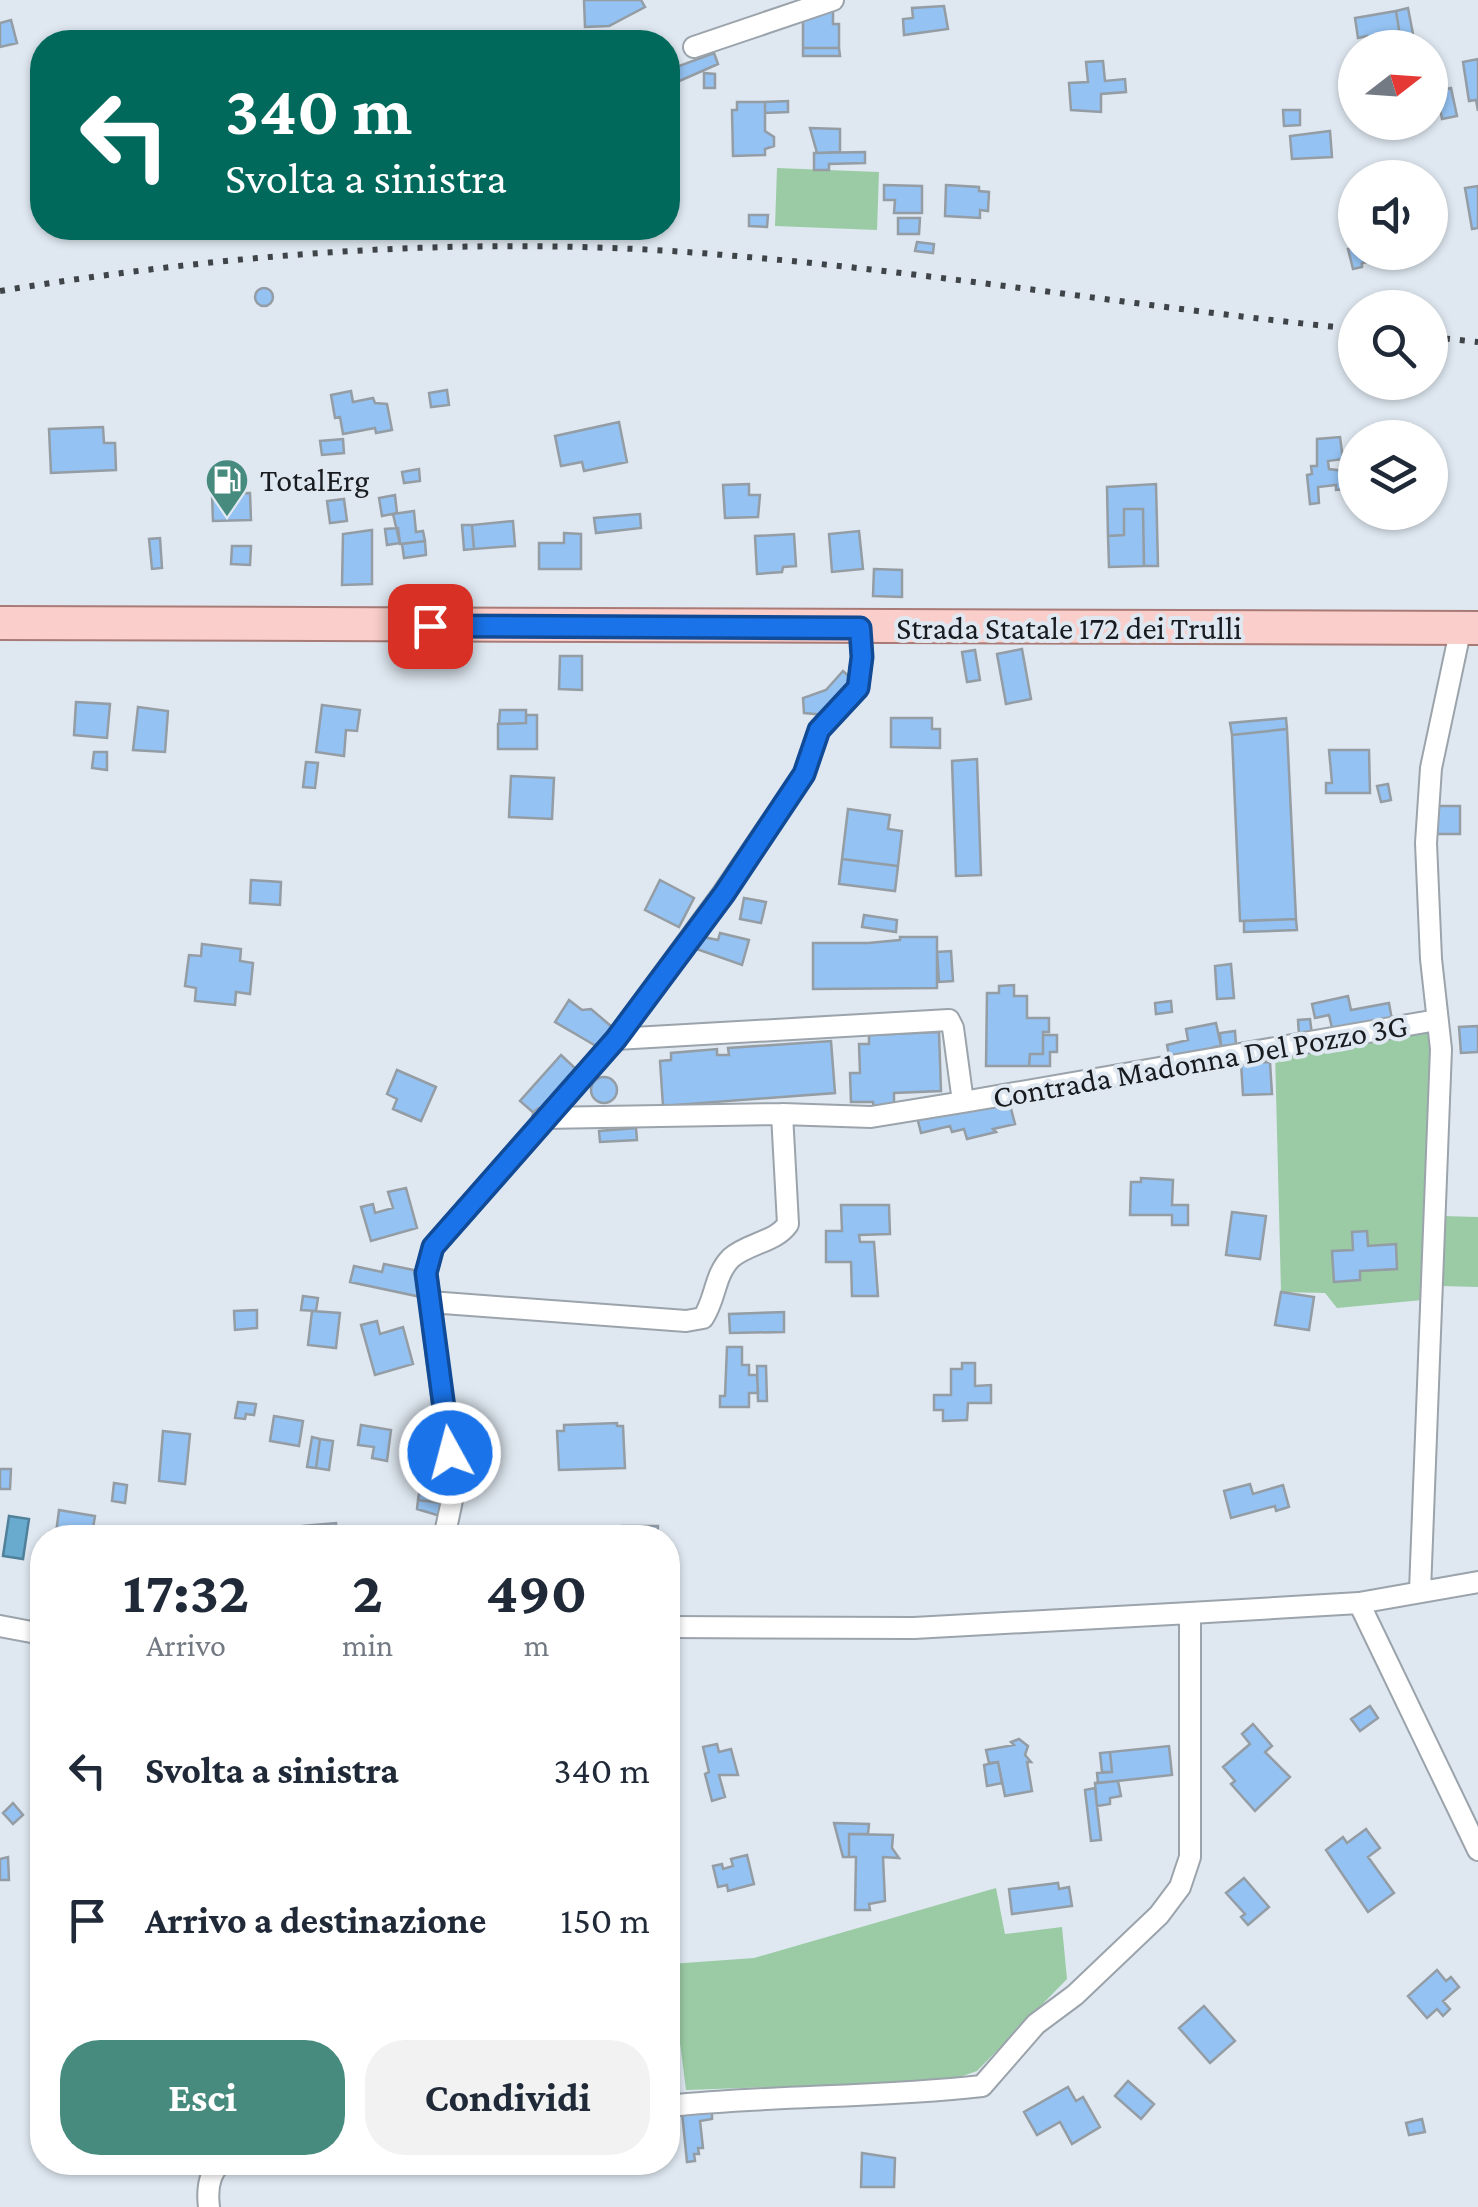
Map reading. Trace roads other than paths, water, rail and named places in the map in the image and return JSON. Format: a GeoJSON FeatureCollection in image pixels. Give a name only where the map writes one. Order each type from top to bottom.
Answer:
{"type":"FeatureCollection","features":[{"type":"Feature","properties":{"kind":"main road","name":"Strada Statale 172 dei Trulli"},"geometry":{"type":"LineString","coordinates":[[0,623],[1470,628]]}},
{"type":"Feature","properties":{"kind":"street"},"geometry":{"type":"LineString","coordinates":[[694,47],[833,0]]}},
{"type":"Feature","properties":{"kind":"street"},"geometry":{"type":"LineString","coordinates":[[447,1525],[454,1490],[426,1273],[433,1247],[616,1039],[724,894],[804,774],[819,730],[858,688],[860,628]]}},
{"type":"Feature","properties":{"kind":"street"},"geometry":{"type":"LineString","coordinates":[[1420,1591],[1441,1049],[1430,959],[1426,844],[1430,768],[1470,628]]}},
{"type":"Feature","properties":{"kind":"street"},"geometry":{"type":"LineString","coordinates":[[616,1039],[949,1020],[963,1102]]}},
{"type":"Feature","properties":{"kind":"street","name":"Contrada Madonna Del Pozzo 3G"},"geometry":{"type":"LineString","coordinates":[[544,1118],[782,1114],[871,1117],[1437,1020]]}},
{"type":"Feature","properties":{"kind":"street"},"geometry":{"type":"LineString","coordinates":[[430,1302],[686,1321],[704,1318],[718,1275],[731,1258],[782,1232],[788,1224],[782,1114]]}},
{"type":"Feature","properties":{"kind":"street"},"geometry":{"type":"LineString","coordinates":[[680,1626],[914,1628],[1190,1613],[1359,1603],[1478,1582]]}},
{"type":"Feature","properties":{"kind":"street"},"geometry":{"type":"LineString","coordinates":[[1359,1603],[1478,1850]]}},
{"type":"Feature","properties":{"kind":"street"},"geometry":{"type":"LineString","coordinates":[[680,2105],[982,2086],[1036,2024],[1076,1995],[1159,1915],[1180,1887],[1190,1858],[1190,1613]]}},
{"type":"Feature","properties":{"kind":"street"},"geometry":{"type":"LineString","coordinates":[[0,1626],[30,1632]]}},
{"type":"Feature","properties":{"kind":"street"},"geometry":{"type":"LineString","coordinates":[[209,2207],[207,2190],[213,2175]]}},
{"type":"Feature","properties":{"kind":"water"},"geometry":{"type":"Polygon","coordinates":[[[9,1516],[29,1519],[23,1559],[3,1556],[9,1516]]]}},
{"type":"Feature","properties":{"kind":"railway"},"geometry":{"type":"LineString","coordinates":[[0,291],[270,257],[361,250],[543,246],[803,262],[1338,327]]}},
{"type":"Feature","properties":{"kind":"railway"},"geometry":{"type":"LineString","coordinates":[[1448,339],[1478,342]]}},
{"type":"Feature","properties":{"kind":"place","name":"TotalErg"},"geometry":{"type":"Point","coordinates":[227,518]}}]}
